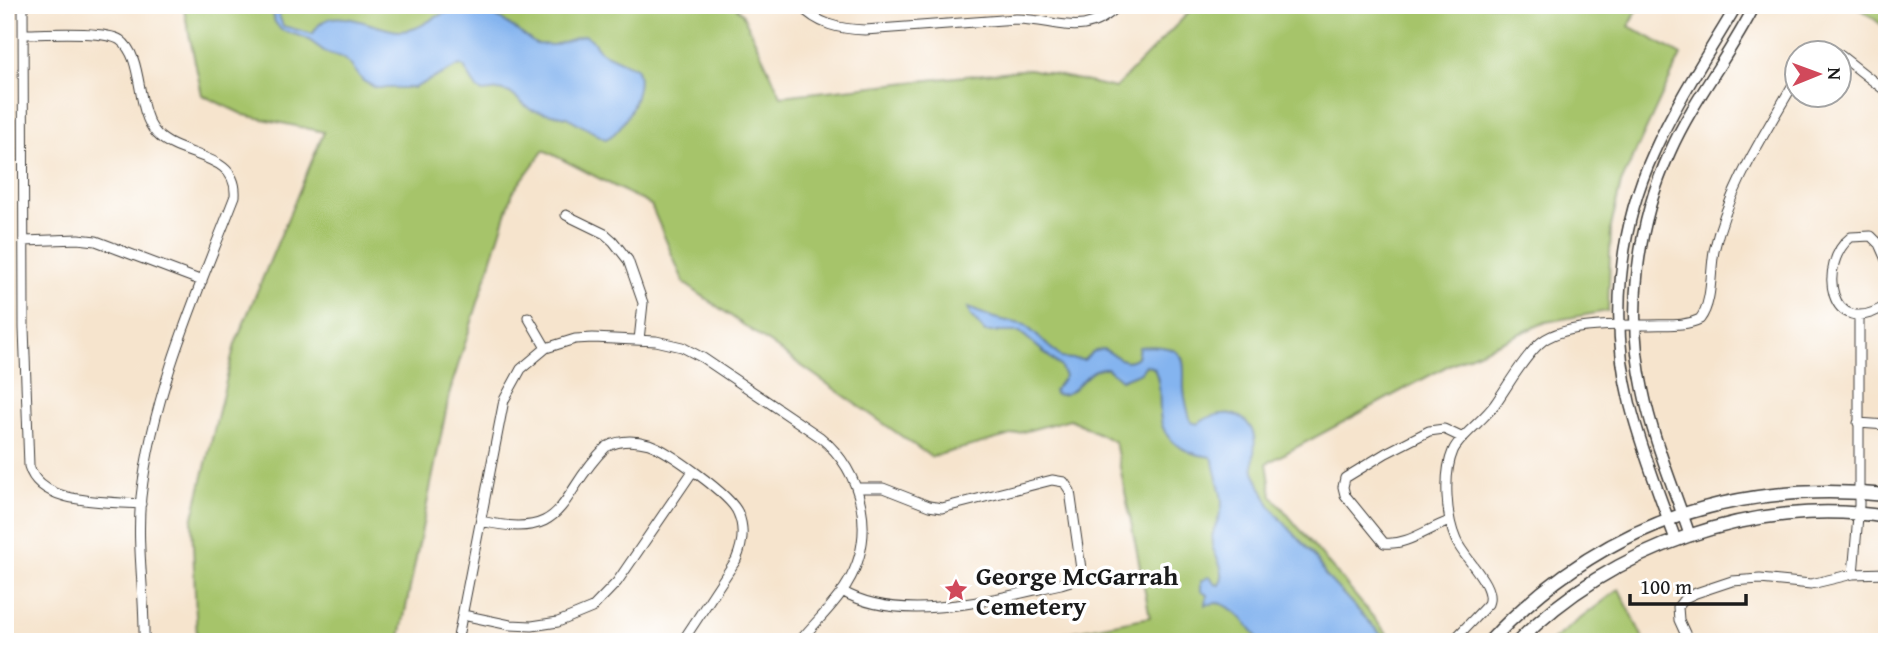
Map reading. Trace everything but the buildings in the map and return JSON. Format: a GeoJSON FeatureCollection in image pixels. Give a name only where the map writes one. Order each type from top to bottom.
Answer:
{"type":"FeatureCollection","features":[{"type":"Feature","properties":{"kind":"main road"},"geometry":{"type":"LineString","coordinates":[[1489,642],[1537,596],[1576,566],[1639,531],[1668,519],[1730,501],[1787,493],[1859,492],[1887,495]]}},
{"type":"Feature","properties":{"kind":"main road"},"geometry":{"type":"LineString","coordinates":[[1518,642],[1590,583],[1620,566],[1676,541],[1731,525],[1794,514],[1859,513],[1887,517]]}},
{"type":"Feature","properties":{"kind":"street"},"geometry":{"type":"LineString","coordinates":[[23,5],[27,420],[31,473],[39,484],[60,495],[141,504]]}},
{"type":"Feature","properties":{"kind":"street"},"geometry":{"type":"LineString","coordinates":[[800,5],[824,23],[865,30],[1016,19],[1084,27],[1103,19],[1119,5]]}},
{"type":"Feature","properties":{"kind":"street"},"geometry":{"type":"LineString","coordinates":[[1676,541],[1630,405],[1619,326],[1626,240],[1644,175],[1663,132],[1737,5]]}},
{"type":"Feature","properties":{"kind":"street"},"geometry":{"type":"LineString","coordinates":[[1690,537],[1643,392],[1636,325],[1640,253],[1658,178],[1685,123],[1755,5]]}},
{"type":"Feature","properties":{"kind":"street"},"geometry":{"type":"LineString","coordinates":[[23,34],[99,35],[120,41],[132,56],[142,101],[153,129],[169,142],[221,164],[234,177],[235,196],[165,381],[151,441],[141,504],[139,564],[144,642]]}},
{"type":"Feature","properties":{"kind":"street"},"geometry":{"type":"LineString","coordinates":[[1854,67],[1887,92]]}},
{"type":"Feature","properties":{"kind":"street"},"geometry":{"type":"LineString","coordinates":[[1452,642],[1488,604],[1490,598],[1485,583],[1458,546],[1450,521],[1447,499],[1453,451],[1491,411],[1529,356],[1549,336],[1574,330],[1619,326],[1685,324],[1700,319],[1704,313],[1712,261],[1726,208],[1784,100]]}},
{"type":"Feature","properties":{"kind":"street"},"geometry":{"type":"LineString","coordinates":[[566,215],[605,234],[628,260],[643,303],[639,340]]}},
{"type":"Feature","properties":{"kind":"street"},"geometry":{"type":"LineString","coordinates":[[1887,262],[1879,244],[1871,236],[1855,235],[1841,248],[1832,283],[1834,298],[1842,310],[1859,316],[1887,305]]}},
{"type":"Feature","properties":{"kind":"street"},"geometry":{"type":"LineString","coordinates":[[24,241],[96,241],[202,281]]}},
{"type":"Feature","properties":{"kind":"street"},"geometry":{"type":"LineString","coordinates":[[1853,574],[1859,513],[1859,316]]}},
{"type":"Feature","properties":{"kind":"street"},"geometry":{"type":"LineString","coordinates":[[528,317],[546,348]]}},
{"type":"Feature","properties":{"kind":"street"},"geometry":{"type":"LineString","coordinates":[[457,642],[497,425],[504,400],[521,369],[546,348],[575,339],[593,338],[668,343],[703,358],[832,447],[846,465],[858,488],[862,512],[860,546],[853,572],[842,592],[799,642]]}},
{"type":"Feature","properties":{"kind":"street"},"geometry":{"type":"LineString","coordinates":[[1858,423],[1887,425]]}},
{"type":"Feature","properties":{"kind":"street"},"geometry":{"type":"LineString","coordinates":[[1450,521],[1410,539],[1384,543],[1347,498],[1344,482],[1358,469],[1429,431],[1444,429],[1463,438]]}},
{"type":"Feature","properties":{"kind":"street"},"geometry":{"type":"LineString","coordinates":[[481,521],[519,527],[548,519],[572,494],[602,451],[612,444],[637,441],[649,444],[693,471],[724,495],[736,507],[742,523],[743,537],[736,560],[682,642]]}},
{"type":"Feature","properties":{"kind":"street"},"geometry":{"type":"LineString","coordinates":[[463,615],[510,625],[532,626],[558,622],[592,608],[617,582],[693,471]]}},
{"type":"Feature","properties":{"kind":"street"},"geometry":{"type":"LineString","coordinates":[[842,592],[878,606],[935,607],[1061,584],[1074,580],[1081,569],[1070,491],[1064,482],[1052,480],[942,508],[929,506],[883,488],[858,488]]}},
{"type":"Feature","properties":{"kind":"street"},"geometry":{"type":"LineString","coordinates":[[1689,642],[1679,620],[1678,607],[1685,598],[1696,593],[1745,579],[1811,584],[1853,574],[1887,573]]}},
{"type":"Feature","properties":{"kind":"green space"},"geometry":{"type":"Polygon","coordinates":[[[183,5],[733,5],[742,13],[781,96],[1030,69],[1115,88],[1196,5],[1639,5],[1629,26],[1681,55],[1621,183],[1611,227],[1608,311],[1546,322],[1451,364],[1267,463],[1272,496],[1394,642],[1019,642],[1150,617],[1115,442],[1070,419],[931,457],[684,283],[651,205],[544,150],[513,192],[450,391],[399,642],[197,642],[192,521],[235,344],[324,132],[244,115],[202,95],[183,5]]]}},
{"type":"Feature","properties":{"kind":"green space"},"geometry":{"type":"Polygon","coordinates":[[[1856,5],[1887,5],[1887,29],[1856,5]]]}},
{"type":"Feature","properties":{"kind":"green space"},"geometry":{"type":"Polygon","coordinates":[[[1619,589],[1645,642],[1550,642],[1619,589]]]}},
{"type":"Feature","properties":{"kind":"water"},"geometry":{"type":"Polygon","coordinates":[[[270,5],[275,5],[283,26],[313,34],[320,24],[329,19],[352,19],[406,31],[448,12],[467,9],[492,14],[536,44],[553,45],[585,35],[601,52],[636,68],[639,76],[636,97],[626,119],[605,139],[567,117],[531,110],[510,93],[500,90],[483,92],[477,89],[464,67],[460,65],[414,88],[376,88],[363,81],[341,57],[327,53],[306,38],[281,30],[275,22],[270,5]]]}},
{"type":"Feature","properties":{"kind":"water"},"geometry":{"type":"Polygon","coordinates":[[[968,308],[994,318],[1025,325],[1062,358],[1084,360],[1092,352],[1103,349],[1128,361],[1137,357],[1139,347],[1145,346],[1162,347],[1177,352],[1183,361],[1184,393],[1191,422],[1198,424],[1213,416],[1232,414],[1250,426],[1255,440],[1253,468],[1269,504],[1308,548],[1325,575],[1388,642],[1259,642],[1247,625],[1229,608],[1217,603],[1206,605],[1207,595],[1201,591],[1201,581],[1210,576],[1215,584],[1219,585],[1222,575],[1212,545],[1222,503],[1221,492],[1211,457],[1183,449],[1169,438],[1164,430],[1159,384],[1154,368],[1146,365],[1141,372],[1121,380],[1107,368],[1099,369],[1069,392],[1063,395],[1055,394],[1054,391],[1065,376],[1060,366],[1020,332],[985,332],[971,316],[968,308]]]}},
{"type":"Feature","properties":{"kind":"place","name":"George McGarrah Cemetery"},"geometry":{"type":"Point","coordinates":[956,590]}}]}
